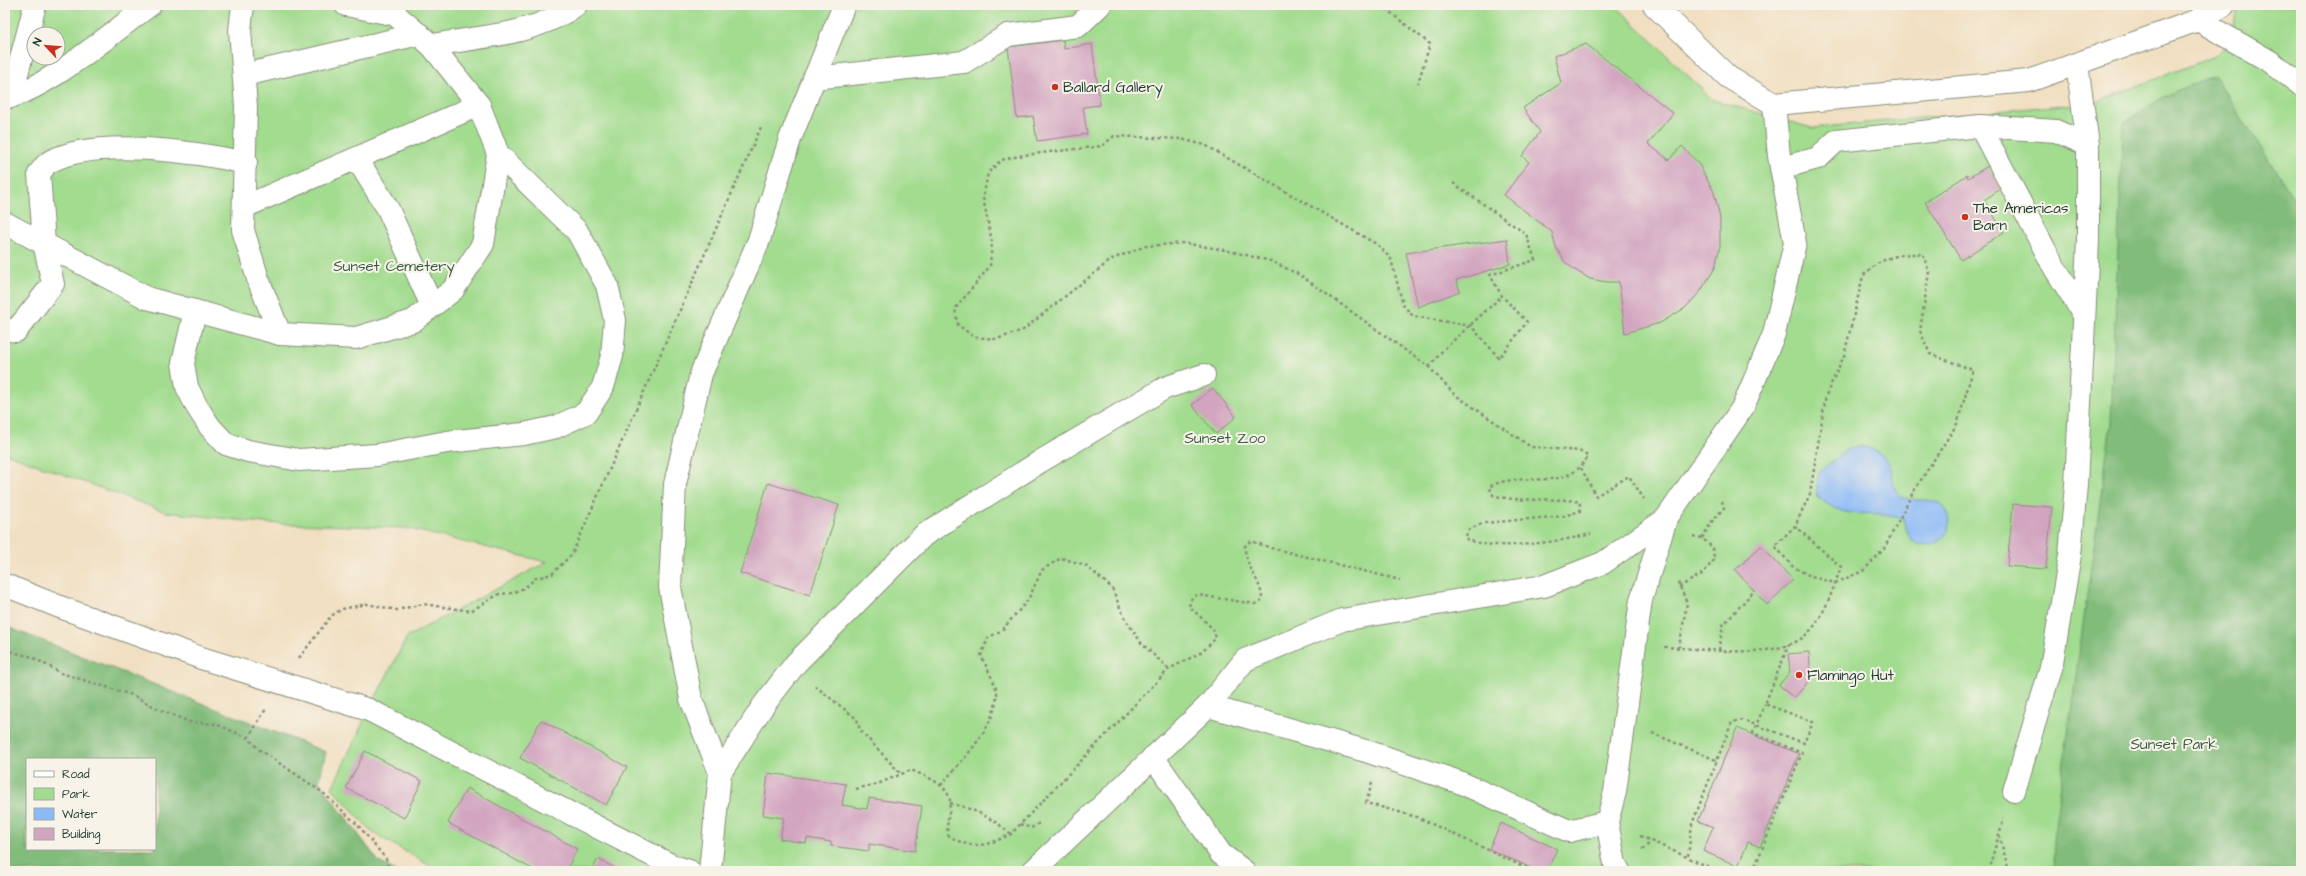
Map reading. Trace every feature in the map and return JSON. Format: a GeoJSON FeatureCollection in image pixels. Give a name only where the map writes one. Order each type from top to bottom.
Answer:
{"type":"FeatureCollection","features":[{"type":"Feature","properties":{"kind":"street"},"geometry":{"type":"LineString","coordinates":[[8,97],[35,5]]}},
{"type":"Feature","properties":{"kind":"street"},"geometry":{"type":"LineString","coordinates":[[8,97],[30,90],[62,69],[150,5]]}},
{"type":"Feature","properties":{"kind":"street"},"geometry":{"type":"LineString","coordinates":[[243,5],[240,30],[246,106],[246,163],[243,230],[258,279],[280,334]]}},
{"type":"Feature","properties":{"kind":"street"},"geometry":{"type":"LineString","coordinates":[[195,311],[183,363],[187,387],[197,407],[210,427],[226,444],[248,452],[299,460],[377,455],[447,442],[524,434],[556,427],[586,413],[603,387],[612,356],[615,320],[607,285],[577,231],[498,154],[479,106],[425,40],[390,10],[346,5]]}},
{"type":"Feature","properties":{"kind":"street"},"geometry":{"type":"LineString","coordinates":[[244,75],[425,40],[518,31],[561,16],[576,5]]}},
{"type":"Feature","properties":{"kind":"street"},"geometry":{"type":"LineString","coordinates":[[720,773],[691,700],[670,587],[675,484],[701,374],[758,240],[790,139],[844,5]]}},
{"type":"Feature","properties":{"kind":"street"},"geometry":{"type":"LineString","coordinates":[[814,78],[964,62],[1008,35],[1078,26],[1100,5]]}},
{"type":"Feature","properties":{"kind":"street"},"geometry":{"type":"LineString","coordinates":[[1654,5],[1728,77],[1774,104],[1876,96],[2028,81],[2198,20],[2224,5]]}},
{"type":"Feature","properties":{"kind":"street"},"geometry":{"type":"LineString","coordinates":[[2198,20],[2271,62],[2301,85]]}},
{"type":"Feature","properties":{"kind":"street"},"geometry":{"type":"LineString","coordinates":[[2014,791],[2050,668],[2070,554],[2076,485],[2088,241],[2088,145],[2077,64]]}},
{"type":"Feature","properties":{"kind":"street"},"geometry":{"type":"LineString","coordinates":[[1619,871],[1615,864],[1607,822],[1615,792],[1641,600],[1666,519],[1743,407],[1774,334],[1795,243],[1780,162],[1774,104]]}},
{"type":"Feature","properties":{"kind":"street"},"geometry":{"type":"LineString","coordinates":[[244,207],[479,106]]}},
{"type":"Feature","properties":{"kind":"street"},"geometry":{"type":"LineString","coordinates":[[1780,162],[1818,158],[1836,141],[1980,126],[2056,131],[2088,145]]}},
{"type":"Feature","properties":{"kind":"street"},"geometry":{"type":"LineString","coordinates":[[1980,126],[2054,267],[2084,315]]}},
{"type":"Feature","properties":{"kind":"street"},"geometry":{"type":"LineString","coordinates":[[5,329],[16,331],[53,284],[44,243],[39,174],[50,161],[85,150],[120,150],[180,151],[246,163]]}},
{"type":"Feature","properties":{"kind":"street"},"geometry":{"type":"LineString","coordinates":[[5,223],[147,298],[280,334],[356,338],[413,321],[453,290],[483,244],[498,154]]}},
{"type":"Feature","properties":{"kind":"street"},"geometry":{"type":"LineString","coordinates":[[356,159],[388,209],[432,306]]}},
{"type":"Feature","properties":{"kind":"street"},"geometry":{"type":"LineString","coordinates":[[710,871],[720,773],[763,706],[796,662],[924,535],[1041,461],[1165,388],[1204,375]]}},
{"type":"Feature","properties":{"kind":"street"},"geometry":{"type":"LineString","coordinates":[[1033,871],[1208,706],[1245,660],[1342,620],[1544,586],[1603,563],[1666,519]]}},
{"type":"Feature","properties":{"kind":"street"},"geometry":{"type":"LineString","coordinates":[[5,584],[60,608],[201,658],[370,710],[673,866],[690,871]]}},
{"type":"Feature","properties":{"kind":"street"},"geometry":{"type":"LineString","coordinates":[[1208,706],[1379,756],[1458,782],[1569,831],[1607,822]]}},
{"type":"Feature","properties":{"kind":"street"},"geometry":{"type":"LineString","coordinates":[[1153,757],[1221,854],[1244,871]]}},
{"type":"Feature","properties":{"kind":"path"},"geometry":{"type":"LineString","coordinates":[[1381,5],[1430,44],[1418,83]]}},
{"type":"Feature","properties":{"kind":"path"},"geometry":{"type":"LineString","coordinates":[[331,616],[342,609],[367,604],[397,610],[424,604],[472,611],[499,594],[512,593],[524,588],[536,578],[552,574],[572,554],[764,122]]}},
{"type":"Feature","properties":{"kind":"path"},"geometry":{"type":"LineString","coordinates":[[1454,183],[1526,234],[1535,260],[1490,275],[1502,296],[1527,322],[1499,358],[1471,326],[1413,316],[1403,305],[1391,259],[1378,246],[1205,145],[1181,139],[1114,136],[1102,146],[1024,155],[1001,160],[988,173],[983,198],[992,242],[990,266],[955,309],[958,325],[974,337],[997,339],[1023,330],[1112,259],[1146,246],[1184,243],[1225,250],[1271,261],[1300,275],[1429,367],[1454,394],[1531,447],[1579,451],[1588,456],[1581,468],[1562,478],[1500,481],[1489,487],[1493,495],[1506,500],[1567,499],[1580,502],[1580,511],[1564,516],[1484,523],[1469,529],[1464,538],[1473,544],[1502,546],[1580,537],[1593,533]]}},
{"type":"Feature","properties":{"kind":"path"},"geometry":{"type":"LineString","coordinates":[[1904,253],[1923,254],[1929,272],[1920,331],[1930,354],[1973,370],[1957,424],[1912,494],[1884,548],[1863,570],[1835,583],[1812,577],[1792,566],[1775,546],[1795,526],[1810,494],[1812,471],[1826,395],[1844,356],[1863,276],[1884,260],[1904,253]]}},
{"type":"Feature","properties":{"kind":"path"},"geometry":{"type":"LineString","coordinates":[[1429,367],[1443,350],[1471,326],[1502,296]]}},
{"type":"Feature","properties":{"kind":"path"},"geometry":{"type":"LineString","coordinates":[[1581,468],[1596,496],[1629,476],[1650,510],[1666,519]]}},
{"type":"Feature","properties":{"kind":"path"},"geometry":{"type":"LineString","coordinates":[[1702,538],[1713,520],[1724,508],[1722,501]]}},
{"type":"Feature","properties":{"kind":"path"},"geometry":{"type":"LineString","coordinates":[[1634,646],[1759,652],[1790,644],[1807,635],[1824,610],[1841,567],[1795,526]]}},
{"type":"Feature","properties":{"kind":"path"},"geometry":{"type":"LineString","coordinates":[[1679,587],[1702,574],[1714,560],[1713,548],[1702,538],[1689,535]]}},
{"type":"Feature","properties":{"kind":"path"},"geometry":{"type":"LineString","coordinates":[[856,789],[880,783],[900,773],[911,770],[941,785],[949,794],[950,803],[946,821],[948,835],[960,843],[977,846],[994,842],[1011,834],[1169,669],[1202,652],[1216,638],[1213,629],[1188,606],[1192,597],[1198,595],[1255,604],[1262,601],[1262,592],[1245,557],[1245,546],[1251,540],[1271,548],[1406,582]]}},
{"type":"Feature","properties":{"kind":"path"},"geometry":{"type":"LineString","coordinates":[[941,785],[973,746],[990,720],[998,694],[981,656],[988,638],[1002,630],[1028,600],[1042,570],[1061,558],[1085,565],[1112,588],[1124,617],[1142,644],[1169,669]]}},
{"type":"Feature","properties":{"kind":"path"},"geometry":{"type":"LineString","coordinates":[[1719,650],[1723,625],[1754,592]]}},
{"type":"Feature","properties":{"kind":"path"},"geometry":{"type":"LineString","coordinates":[[1753,871],[1802,754],[1753,733],[1790,644]]}},
{"type":"Feature","properties":{"kind":"path"},"geometry":{"type":"LineString","coordinates":[[5,650],[32,657],[61,673],[132,695],[160,710],[184,719],[216,724],[248,738],[260,750],[322,792],[358,825],[386,859],[389,871]]}},
{"type":"Feature","properties":{"kind":"path"},"geometry":{"type":"LineString","coordinates":[[796,662],[820,692],[857,719],[860,730],[900,773]]}},
{"type":"Feature","properties":{"kind":"path"},"geometry":{"type":"LineString","coordinates":[[1688,856],[1692,824],[1732,722],[1743,720],[1804,743],[1813,722],[1765,704]]}},
{"type":"Feature","properties":{"kind":"path"},"geometry":{"type":"LineString","coordinates":[[1624,721],[1716,760]]}},
{"type":"Feature","properties":{"kind":"path"},"geometry":{"type":"LineString","coordinates":[[1379,756],[1366,803],[1417,817],[1533,871]]}},
{"type":"Feature","properties":{"kind":"path"},"geometry":{"type":"LineString","coordinates":[[1988,871],[2014,791]]}},
{"type":"Feature","properties":{"kind":"path"},"geometry":{"type":"LineString","coordinates":[[950,803],[992,818],[1011,834]]}},
{"type":"Feature","properties":{"kind":"path"},"geometry":{"type":"LineString","coordinates":[[1607,822],[1688,856],[1718,871]]}},
{"type":"Feature","properties":{"kind":"path"},"geometry":{"type":"LineString","coordinates":[[1999,835],[2009,871]]}},
{"type":"Feature","properties":{"kind":"green space","name":"Sunset Zoo"},"geometry":{"type":"Polygon","coordinates":[[[5,5],[1615,5],[1713,100],[1812,128],[2096,102],[2215,56],[2232,39],[2237,5],[2301,5],[2301,871],[439,871],[372,832],[332,788],[369,710],[407,637],[547,562],[406,528],[264,523],[166,512],[5,453],[5,5]]]}},
{"type":"Feature","properties":{"kind":"green space","name":"Sunset Park"},"geometry":{"type":"Polygon","coordinates":[[[2214,75],[2301,210],[2301,871],[2055,871],[2053,841],[2111,423],[2123,123],[2165,96],[2214,75]]]}},
{"type":"Feature","properties":{"kind":"green space"},"geometry":{"type":"Polygon","coordinates":[[[5,626],[326,752],[319,782],[379,862],[396,871],[5,871],[5,626]]]}},
{"type":"Feature","properties":{"kind":"water"},"geometry":{"type":"Polygon","coordinates":[[[1859,446],[1875,451],[1884,457],[1890,467],[1895,488],[1903,497],[1914,500],[1934,501],[1944,507],[1949,517],[1949,526],[1946,534],[1940,540],[1932,544],[1923,545],[1915,542],[1908,535],[1904,520],[1880,514],[1849,513],[1828,505],[1816,495],[1819,472],[1848,449],[1859,446]]]}},
{"type":"Feature","properties":{"kind":"building","name":"Ballard Gallery"},"geometry":{"type":"Polygon","coordinates":[[[1063,40],[1064,49],[1092,44],[1100,105],[1083,107],[1087,134],[1037,141],[1033,116],[1017,118],[1008,47],[1063,40]]]}},
{"type":"Feature","properties":{"kind":"building"},"geometry":{"type":"Polygon","coordinates":[[[1586,44],[1673,113],[1648,144],[1669,160],[1682,146],[1698,163],[1714,192],[1720,218],[1720,246],[1715,268],[1700,292],[1685,308],[1660,323],[1625,333],[1619,282],[1607,282],[1590,279],[1575,270],[1565,262],[1556,247],[1552,232],[1504,195],[1529,162],[1522,156],[1540,132],[1523,108],[1561,83],[1554,56],[1586,44]]]}},
{"type":"Feature","properties":{"kind":"building","name":"The Americas Barn"},"geometry":{"type":"Polygon","coordinates":[[[1988,166],[2002,188],[1984,200],[2004,232],[1961,260],[1925,202],[1967,175],[1968,178],[1988,166]]]}},
{"type":"Feature","properties":{"kind":"building"},"geometry":{"type":"Polygon","coordinates":[[[1507,239],[1510,264],[1456,280],[1460,291],[1418,307],[1406,253],[1507,239]]]}},
{"type":"Feature","properties":{"kind":"building"},"geometry":{"type":"Polygon","coordinates":[[[1213,388],[1236,417],[1216,434],[1192,405],[1213,388]]]}},
{"type":"Feature","properties":{"kind":"building"},"geometry":{"type":"Polygon","coordinates":[[[768,483],[839,505],[810,595],[740,573],[768,483]]]}},
{"type":"Feature","properties":{"kind":"building"},"geometry":{"type":"Polygon","coordinates":[[[2013,504],[2052,507],[2046,569],[2007,566],[2013,504]]]}},
{"type":"Feature","properties":{"kind":"building"},"geometry":{"type":"Polygon","coordinates":[[[1761,546],[1793,580],[1767,605],[1735,570],[1761,546]]]}},
{"type":"Feature","properties":{"kind":"building","name":"Flamingo Hut"},"geometry":{"type":"Polygon","coordinates":[[[1809,652],[1811,679],[1794,698],[1779,685],[1790,672],[1788,654],[1809,652]]]}},
{"type":"Feature","properties":{"kind":"building"},"geometry":{"type":"Polygon","coordinates":[[[541,720],[627,767],[606,805],[520,758],[541,720]]]}},
{"type":"Feature","properties":{"kind":"building"},"geometry":{"type":"Polygon","coordinates":[[[1737,728],[1799,754],[1760,847],[1748,842],[1738,866],[1703,851],[1713,827],[1698,821],[1737,728]]]}},
{"type":"Feature","properties":{"kind":"building"},"geometry":{"type":"Polygon","coordinates":[[[365,751],[422,781],[404,818],[346,788],[365,751]]]}},
{"type":"Feature","properties":{"kind":"building"},"geometry":{"type":"Polygon","coordinates":[[[768,773],[846,784],[842,805],[867,809],[869,798],[922,806],[915,851],[869,844],[869,851],[831,846],[831,842],[807,838],[806,843],[780,839],[784,818],[763,815],[768,773]]]}},
{"type":"Feature","properties":{"kind":"building"},"geometry":{"type":"Polygon","coordinates":[[[467,788],[577,849],[566,871],[536,871],[448,823],[467,788]]]}},
{"type":"Feature","properties":{"kind":"building"},"geometry":{"type":"Polygon","coordinates":[[[1501,823],[1557,849],[1547,871],[1538,871],[1489,849],[1501,823]]]}},
{"type":"Feature","properties":{"kind":"building"},"geometry":{"type":"Polygon","coordinates":[[[598,859],[620,871],[591,871],[598,859]]]}},
{"type":"Feature","properties":{"kind":"place","name":"Ballard Gallery"},"geometry":{"type":"Point","coordinates":[1055,87]}},
{"type":"Feature","properties":{"kind":"place","name":"The Americas Barn"},"geometry":{"type":"Point","coordinates":[1965,217]}},
{"type":"Feature","properties":{"kind":"place","name":"Flamingo Hut"},"geometry":{"type":"Point","coordinates":[1799,675]}},
{"type":"Feature","properties":{"kind":"park label","name":"Sunset Cemetery"},"geometry":{"type":"Point","coordinates":[394,266]}}]}
